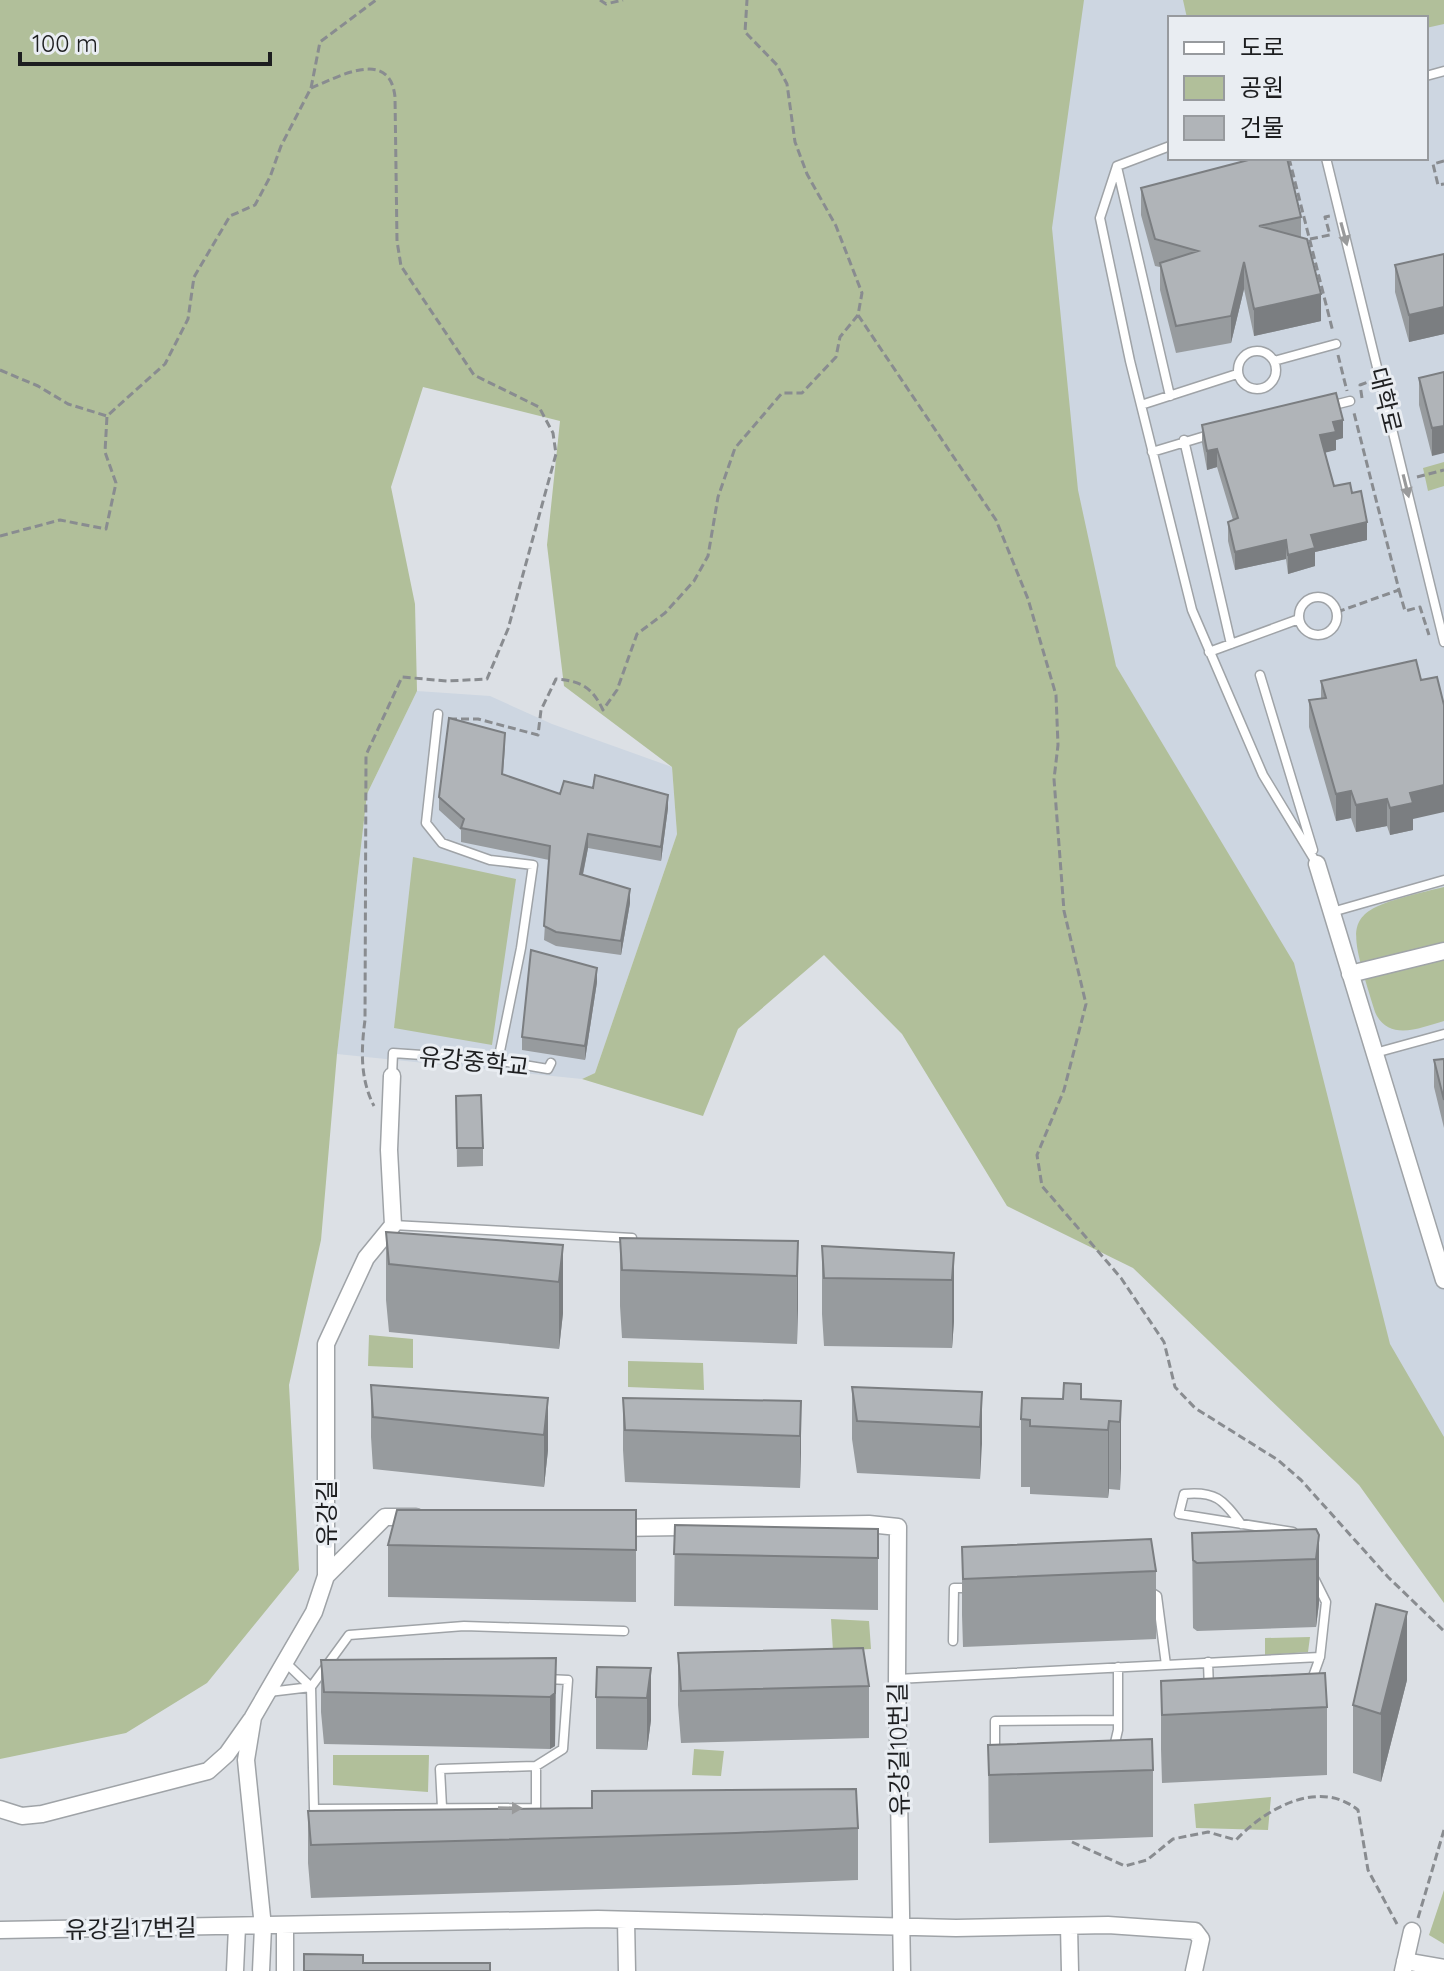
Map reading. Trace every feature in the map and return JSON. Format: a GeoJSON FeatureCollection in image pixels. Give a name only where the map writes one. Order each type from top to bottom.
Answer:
{"type":"FeatureCollection","features":[{"type":"Feature","properties":{"kind":"street"},"geometry":{"type":"LineString","coordinates":[[1317,864],[1444,1280]]}},
{"type":"Feature","properties":{"kind":"street"},"geometry":{"type":"LineString","coordinates":[[1350,974],[1444,951]]}},
{"type":"Feature","properties":{"kind":"street"},"geometry":{"type":"LineString","coordinates":[[392,1076],[389,1150],[393,1225]]}},
{"type":"Feature","properties":{"kind":"street","name":"유강길"},"geometry":{"type":"LineString","coordinates":[[261,1971],[263,1927],[246,1760],[253,1717],[314,1612],[326,1576],[326,1344],[366,1258],[393,1225]]}},
{"type":"Feature","properties":{"kind":"street"},"geometry":{"type":"LineString","coordinates":[[326,1576],[385,1517],[436,1516]]}},
{"type":"Feature","properties":{"kind":"street","name":"유강길10번길"},"geometry":{"type":"LineString","coordinates":[[598,1529],[854,1524],[898,1527],[902,1971]]}},
{"type":"Feature","properties":{"kind":"street"},"geometry":{"type":"LineString","coordinates":[[0,1809],[22,1816],[42,1814],[208,1771],[227,1754],[253,1717]]}},
{"type":"Feature","properties":{"kind":"street"},"geometry":{"type":"LineString","coordinates":[[626,1920],[627,1971]]}},
{"type":"Feature","properties":{"kind":"street","name":"유강길17번길"},"geometry":{"type":"LineString","coordinates":[[0,1930],[626,1920],[903,1926],[1177,1927],[1195,1931],[1201,1939],[1194,1971]]}},
{"type":"Feature","properties":{"kind":"street"},"geometry":{"type":"LineString","coordinates":[[1069,1926],[1070,1971]]}},
{"type":"Feature","properties":{"kind":"street"},"geometry":{"type":"LineString","coordinates":[[235,1971],[237,1927]]}},
{"type":"Feature","properties":{"kind":"street"},"geometry":{"type":"LineString","coordinates":[[285,1927],[285,1971]]}},
{"type":"Feature","properties":{"kind":"street"},"geometry":{"type":"LineString","coordinates":[[1407,1952],[1444,1968]]}},
{"type":"Feature","properties":{"kind":"lane"},"geometry":{"type":"LineString","coordinates":[[1117,166],[1168,147]]}},
{"type":"Feature","properties":{"kind":"lane","name":"대학로"},"geometry":{"type":"LineString","coordinates":[[1326,160],[1444,642]]}},
{"type":"Feature","properties":{"kind":"lane"},"geometry":{"type":"LineString","coordinates":[[1117,166],[1170,396]]}},
{"type":"Feature","properties":{"kind":"lane"},"geometry":{"type":"LineString","coordinates":[[1117,166],[1100,218],[1152,452],[1192,610],[1263,775],[1317,864]]}},
{"type":"Feature","properties":{"kind":"lane"},"geometry":{"type":"LineString","coordinates":[[1274,361],[1336,344]]}},
{"type":"Feature","properties":{"kind":"lane"},"geometry":{"type":"LineString","coordinates":[[1253,351],[1265,353],[1274,361],[1273,380],[1263,388],[1244,385],[1237,374],[1242,357],[1253,351]]}},
{"type":"Feature","properties":{"kind":"lane"},"geometry":{"type":"LineString","coordinates":[[1141,405],[1237,374]]}},
{"type":"Feature","properties":{"kind":"lane"},"geometry":{"type":"LineString","coordinates":[[1320,408],[1350,401]]}},
{"type":"Feature","properties":{"kind":"lane"},"geometry":{"type":"LineString","coordinates":[[1152,452],[1184,440],[1229,430]]}},
{"type":"Feature","properties":{"kind":"lane"},"geometry":{"type":"LineString","coordinates":[[1184,440],[1231,644]]}},
{"type":"Feature","properties":{"kind":"lane"},"geometry":{"type":"LineString","coordinates":[[1314,597],[1331,602],[1337,612],[1333,629],[1322,635],[1305,630],[1299,619],[1301,608],[1314,597]]}},
{"type":"Feature","properties":{"kind":"lane"},"geometry":{"type":"LineString","coordinates":[[1209,652],[1299,619]]}},
{"type":"Feature","properties":{"kind":"lane"},"geometry":{"type":"LineString","coordinates":[[1260,675],[1317,864]]}},
{"type":"Feature","properties":{"kind":"lane"},"geometry":{"type":"LineString","coordinates":[[437,716],[426,823],[442,843],[490,860],[533,865],[521,948],[498,1061]]}},
{"type":"Feature","properties":{"kind":"lane"},"geometry":{"type":"LineString","coordinates":[[1332,912],[1444,880]]}},
{"type":"Feature","properties":{"kind":"lane"},"geometry":{"type":"LineString","coordinates":[[1374,1053],[1444,1034]]}},
{"type":"Feature","properties":{"kind":"lane","name":"유강중학교"},"geometry":{"type":"LineString","coordinates":[[392,1076],[393,1053],[498,1061],[548,1069],[551,1063]]}},
{"type":"Feature","properties":{"kind":"lane"},"geometry":{"type":"LineString","coordinates":[[393,1225],[632,1238]]}},
{"type":"Feature","properties":{"kind":"lane"},"geometry":{"type":"LineString","coordinates":[[1241,1524],[1226,1503],[1205,1492],[1184,1494],[1179,1514],[1241,1524],[1293,1532],[1299,1546]]}},
{"type":"Feature","properties":{"kind":"lane"},"geometry":{"type":"LineString","coordinates":[[1308,1692],[1320,1657],[1326,1602],[1313,1574]]}},
{"type":"Feature","properties":{"kind":"lane"},"geometry":{"type":"LineString","coordinates":[[1134,1583],[1157,1596],[1166,1665]]}},
{"type":"Feature","properties":{"kind":"lane"},"geometry":{"type":"LineString","coordinates":[[953,1641],[954,1588],[984,1587]]}},
{"type":"Feature","properties":{"kind":"lane"},"geometry":{"type":"LineString","coordinates":[[536,1766],[536,1808],[314,1809],[311,1687],[349,1635],[464,1626],[624,1631]]}},
{"type":"Feature","properties":{"kind":"lane"},"geometry":{"type":"LineString","coordinates":[[897,1679],[1320,1657]]}},
{"type":"Feature","properties":{"kind":"lane"},"geometry":{"type":"LineString","coordinates":[[1208,1662],[1210,1699]]}},
{"type":"Feature","properties":{"kind":"lane"},"geometry":{"type":"LineString","coordinates":[[286,1663],[311,1687]]}},
{"type":"Feature","properties":{"kind":"lane"},"geometry":{"type":"LineString","coordinates":[[1113,1753],[1118,1720],[1118,1667]]}},
{"type":"Feature","properties":{"kind":"lane"},"geometry":{"type":"LineString","coordinates":[[442,1807],[440,1769],[536,1766],[563,1749],[568,1680],[538,1679]]}},
{"type":"Feature","properties":{"kind":"lane"},"geometry":{"type":"LineString","coordinates":[[268,1693],[326,1686]]}},
{"type":"Feature","properties":{"kind":"lane"},"geometry":{"type":"LineString","coordinates":[[995,1768],[995,1721],[1118,1720]]}},
{"type":"Feature","properties":{"kind":"path"},"geometry":{"type":"LineString","coordinates":[[0,536],[60,520],[106,529],[116,483],[105,452],[107,416],[165,364],[188,319],[194,277],[230,216],[255,205],[311,88],[320,42],[376,0]]}},
{"type":"Feature","properties":{"kind":"path"},"geometry":{"type":"LineString","coordinates":[[600,0],[606,4],[623,0]]}},
{"type":"Feature","properties":{"kind":"path"},"geometry":{"type":"LineString","coordinates":[[437,716],[478,719],[538,735],[541,710],[556,679],[579,681],[595,694],[603,710],[617,690],[637,634],[665,613],[694,581],[708,556],[718,497],[735,448],[782,393],[802,393],[813,383],[836,357],[840,337],[858,315],[862,293],[836,226],[807,174],[795,142],[787,84],[777,65],[745,32],[747,0]]}},
{"type":"Feature","properties":{"kind":"path"},"geometry":{"type":"LineString","coordinates":[[311,88],[367,68],[380,69],[390,77],[395,97],[397,241],[401,266],[474,375],[535,402],[547,418],[556,443],[556,454],[508,629],[487,679],[447,681],[402,677],[366,755],[361,1046],[367,1092],[374,1106]]}},
{"type":"Feature","properties":{"kind":"path"},"geometry":{"type":"LineString","coordinates":[[1290,160],[1405,611],[1420,607],[1427,635],[1441,631]]}},
{"type":"Feature","properties":{"kind":"path"},"geometry":{"type":"LineString","coordinates":[[1444,161],[1433,164],[1438,185],[1444,184]]}},
{"type":"Feature","properties":{"kind":"path"},"geometry":{"type":"LineString","coordinates":[[1310,239],[1330,235],[1325,217],[1339,214]]}},
{"type":"Feature","properties":{"kind":"path"},"geometry":{"type":"LineString","coordinates":[[858,315],[996,520],[1028,599],[1056,695],[1058,745],[1054,779],[1064,911],[1086,1004],[1064,1090],[1037,1155],[1042,1186],[1121,1278],[1164,1342],[1175,1387],[1195,1408],[1278,1460],[1301,1480],[1388,1577],[1444,1631]]}},
{"type":"Feature","properties":{"kind":"path"},"geometry":{"type":"LineString","coordinates":[[0,370],[38,386],[68,404],[107,416]]}},
{"type":"Feature","properties":{"kind":"path"},"geometry":{"type":"LineString","coordinates":[[1350,401],[1364,398],[1360,385],[1381,379]]}},
{"type":"Feature","properties":{"kind":"path"},"geometry":{"type":"LineString","coordinates":[[1405,480],[1444,470]]}},
{"type":"Feature","properties":{"kind":"path"},"geometry":{"type":"LineString","coordinates":[[1337,612],[1399,590]]}},
{"type":"Feature","properties":{"kind":"path"},"geometry":{"type":"LineString","coordinates":[[1072,1842],[1125,1866],[1147,1860],[1173,1839],[1208,1832],[1236,1840],[1284,1802],[1321,1797],[1341,1799],[1358,1810],[1372,1883],[1385,1898],[1407,1952]]}},
{"type":"Feature","properties":{"kind":"path"},"geometry":{"type":"LineString","coordinates":[[1407,1952],[1444,1830]]}},
{"type":"Feature","properties":{"kind":"shaded area"},"geometry":{"type":"Polygon","coordinates":[[[937,0],[1444,0],[1444,1559],[945,616],[937,0]]]}},
{"type":"Feature","properties":{"kind":"shaded area"},"geometry":{"type":"Polygon","coordinates":[[[417,691],[490,696],[552,724],[672,767],[677,834],[595,1073],[582,1079],[337,1054],[367,794],[417,691]]]}},
{"type":"Feature","properties":{"kind":"green space"},"geometry":{"type":"Polygon","coordinates":[[[0,0],[1084,0],[1052,228],[1078,490],[1116,666],[1294,963],[1390,1344],[1444,1437],[1444,1603],[1359,1485],[1133,1268],[1007,1206],[902,1034],[824,955],[738,1029],[703,1116],[582,1079],[595,1073],[677,834],[672,767],[564,686],[547,545],[560,421],[423,387],[391,487],[415,604],[417,691],[367,794],[337,1054],[321,1240],[289,1385],[299,1570],[207,1683],[126,1733],[0,1759],[0,0]]]}},
{"type":"Feature","properties":{"kind":"green space"},"geometry":{"type":"Polygon","coordinates":[[[1183,0],[1444,0],[1444,24],[1428,28],[1428,16],[1187,16],[1183,0]]]}},
{"type":"Feature","properties":{"kind":"green space"},"geometry":{"type":"Polygon","coordinates":[[[1444,462],[1444,486],[1428,491],[1423,468],[1444,462]]]}},
{"type":"Feature","properties":{"kind":"green space"},"geometry":{"type":"Polygon","coordinates":[[[413,857],[516,879],[492,1045],[394,1028],[413,857]]]}},
{"type":"Feature","properties":{"kind":"green space"},"geometry":{"type":"Polygon","coordinates":[[[1444,887],[1444,1021],[1396,1030],[1381,1021],[1375,1012],[1358,954],[1356,936],[1359,922],[1369,911],[1385,903],[1444,887]]]}},
{"type":"Feature","properties":{"kind":"green space"},"geometry":{"type":"Polygon","coordinates":[[[369,1335],[413,1339],[413,1368],[368,1366],[369,1335]]]}},
{"type":"Feature","properties":{"kind":"green space"},"geometry":{"type":"Polygon","coordinates":[[[628,1361],[703,1363],[704,1390],[628,1387],[628,1361]]]}},
{"type":"Feature","properties":{"kind":"green space"},"geometry":{"type":"Polygon","coordinates":[[[831,1619],[869,1621],[871,1649],[833,1651],[831,1619]]]}},
{"type":"Feature","properties":{"kind":"green space"},"geometry":{"type":"Polygon","coordinates":[[[1310,1637],[1308,1652],[1265,1655],[1265,1638],[1310,1637]]]}},
{"type":"Feature","properties":{"kind":"green space"},"geometry":{"type":"Polygon","coordinates":[[[694,1749],[724,1751],[721,1776],[692,1775],[694,1749]]]}},
{"type":"Feature","properties":{"kind":"green space"},"geometry":{"type":"Polygon","coordinates":[[[333,1755],[429,1755],[428,1792],[333,1785],[333,1755]]]}},
{"type":"Feature","properties":{"kind":"green space"},"geometry":{"type":"Polygon","coordinates":[[[1271,1797],[1268,1830],[1196,1828],[1194,1804],[1271,1797]]]}},
{"type":"Feature","properties":{"kind":"green space"},"geometry":{"type":"Polygon","coordinates":[[[1444,1890],[1444,1944],[1429,1935],[1444,1890]]]}},
{"type":"Feature","properties":{"kind":"building"},"geometry":{"type":"Polygon","coordinates":[[[1248,160],[1287,160],[1301,217],[1259,226],[1307,239],[1321,294],[1254,309],[1244,262],[1231,316],[1176,326],[1160,263],[1198,251],[1155,239],[1141,188],[1248,160]]]}},
{"type":"Feature","properties":{"kind":"building"},"geometry":{"type":"Polygon","coordinates":[[[1444,254],[1444,307],[1409,315],[1395,265],[1444,254]]]}},
{"type":"Feature","properties":{"kind":"building"},"geometry":{"type":"Polygon","coordinates":[[[1444,372],[1444,426],[1432,428],[1419,378],[1444,372]]]}},
{"type":"Feature","properties":{"kind":"building"},"geometry":{"type":"Polygon","coordinates":[[[1336,393],[1343,420],[1333,422],[1336,432],[1320,435],[1334,486],[1350,483],[1352,493],[1361,491],[1367,522],[1311,535],[1315,548],[1288,555],[1286,540],[1235,552],[1228,522],[1238,518],[1217,449],[1207,451],[1202,425],[1336,393]]]}},
{"type":"Feature","properties":{"kind":"building"},"geometry":{"type":"Polygon","coordinates":[[[1416,660],[1421,680],[1437,677],[1444,705],[1444,785],[1410,793],[1413,803],[1390,808],[1387,799],[1356,805],[1351,791],[1336,794],[1309,700],[1326,698],[1321,681],[1416,660]]]}},
{"type":"Feature","properties":{"kind":"building"},"geometry":{"type":"Polygon","coordinates":[[[449,718],[505,733],[502,774],[560,794],[564,781],[593,788],[595,775],[668,795],[661,847],[588,834],[580,874],[630,889],[621,941],[556,932],[544,926],[550,846],[461,828],[464,819],[439,797],[449,718]]]}},
{"type":"Feature","properties":{"kind":"building"},"geometry":{"type":"Polygon","coordinates":[[[531,950],[597,968],[585,1046],[522,1037],[531,950]]]}},
{"type":"Feature","properties":{"kind":"building"},"geometry":{"type":"Polygon","coordinates":[[[1444,1059],[1444,1100],[1434,1060],[1444,1059]]]}},
{"type":"Feature","properties":{"kind":"building"},"geometry":{"type":"Polygon","coordinates":[[[481,1095],[483,1148],[457,1148],[456,1096],[481,1095]]]}},
{"type":"Feature","properties":{"kind":"building"},"geometry":{"type":"Polygon","coordinates":[[[386,1232],[563,1245],[559,1282],[389,1264],[386,1232]]]}},
{"type":"Feature","properties":{"kind":"building"},"geometry":{"type":"Polygon","coordinates":[[[620,1238],[798,1241],[797,1276],[622,1270],[620,1238]]]}},
{"type":"Feature","properties":{"kind":"building"},"geometry":{"type":"Polygon","coordinates":[[[822,1246],[954,1253],[952,1280],[824,1278],[822,1246]]]}},
{"type":"Feature","properties":{"kind":"building"},"geometry":{"type":"Polygon","coordinates":[[[1064,1383],[1081,1384],[1081,1399],[1121,1401],[1120,1422],[1109,1421],[1108,1430],[1030,1426],[1030,1420],[1021,1419],[1022,1398],[1063,1399],[1064,1383]]]}},
{"type":"Feature","properties":{"kind":"building"},"geometry":{"type":"Polygon","coordinates":[[[371,1385],[548,1398],[544,1435],[373,1417],[371,1385]]]}},
{"type":"Feature","properties":{"kind":"building"},"geometry":{"type":"Polygon","coordinates":[[[852,1387],[982,1392],[980,1427],[857,1421],[852,1387]]]}},
{"type":"Feature","properties":{"kind":"building"},"geometry":{"type":"Polygon","coordinates":[[[623,1398],[801,1401],[800,1436],[625,1430],[623,1398]]]}},
{"type":"Feature","properties":{"kind":"building"},"geometry":{"type":"Polygon","coordinates":[[[397,1510],[636,1510],[636,1550],[388,1545],[397,1510]]]}},
{"type":"Feature","properties":{"kind":"building"},"geometry":{"type":"Polygon","coordinates":[[[675,1525],[878,1529],[878,1558],[674,1554],[675,1525]]]}},
{"type":"Feature","properties":{"kind":"building"},"geometry":{"type":"Polygon","coordinates":[[[1316,1529],[1319,1535],[1316,1559],[1197,1563],[1193,1560],[1192,1533],[1316,1529]]]}},
{"type":"Feature","properties":{"kind":"building"},"geometry":{"type":"Polygon","coordinates":[[[1151,1539],[1156,1571],[963,1579],[962,1547],[1151,1539]]]}},
{"type":"Feature","properties":{"kind":"building"},"geometry":{"type":"Polygon","coordinates":[[[1376,1604],[1407,1612],[1381,1714],[1353,1705],[1376,1604]]]}},
{"type":"Feature","properties":{"kind":"building"},"geometry":{"type":"Polygon","coordinates":[[[863,1648],[869,1686],[681,1691],[678,1653],[863,1648]]]}},
{"type":"Feature","properties":{"kind":"building"},"geometry":{"type":"Polygon","coordinates":[[[556,1658],[555,1693],[550,1697],[324,1692],[321,1660],[556,1658]]]}},
{"type":"Feature","properties":{"kind":"building"},"geometry":{"type":"Polygon","coordinates":[[[597,1667],[651,1668],[647,1698],[596,1697],[597,1667]]]}},
{"type":"Feature","properties":{"kind":"building"},"geometry":{"type":"Polygon","coordinates":[[[1325,1673],[1327,1707],[1162,1715],[1161,1681],[1325,1673]]]}},
{"type":"Feature","properties":{"kind":"building"},"geometry":{"type":"Polygon","coordinates":[[[1152,1739],[1153,1770],[989,1775],[988,1745],[1152,1739]]]}},
{"type":"Feature","properties":{"kind":"building"},"geometry":{"type":"Polygon","coordinates":[[[856,1789],[858,1828],[736,1833],[311,1845],[308,1811],[592,1808],[592,1791],[856,1789]]]}},
{"type":"Feature","properties":{"kind":"building"},"geometry":{"type":"Polygon","coordinates":[[[304,1954],[363,1955],[363,1963],[490,1963],[490,1971],[304,1971],[304,1954]]]}}]}
